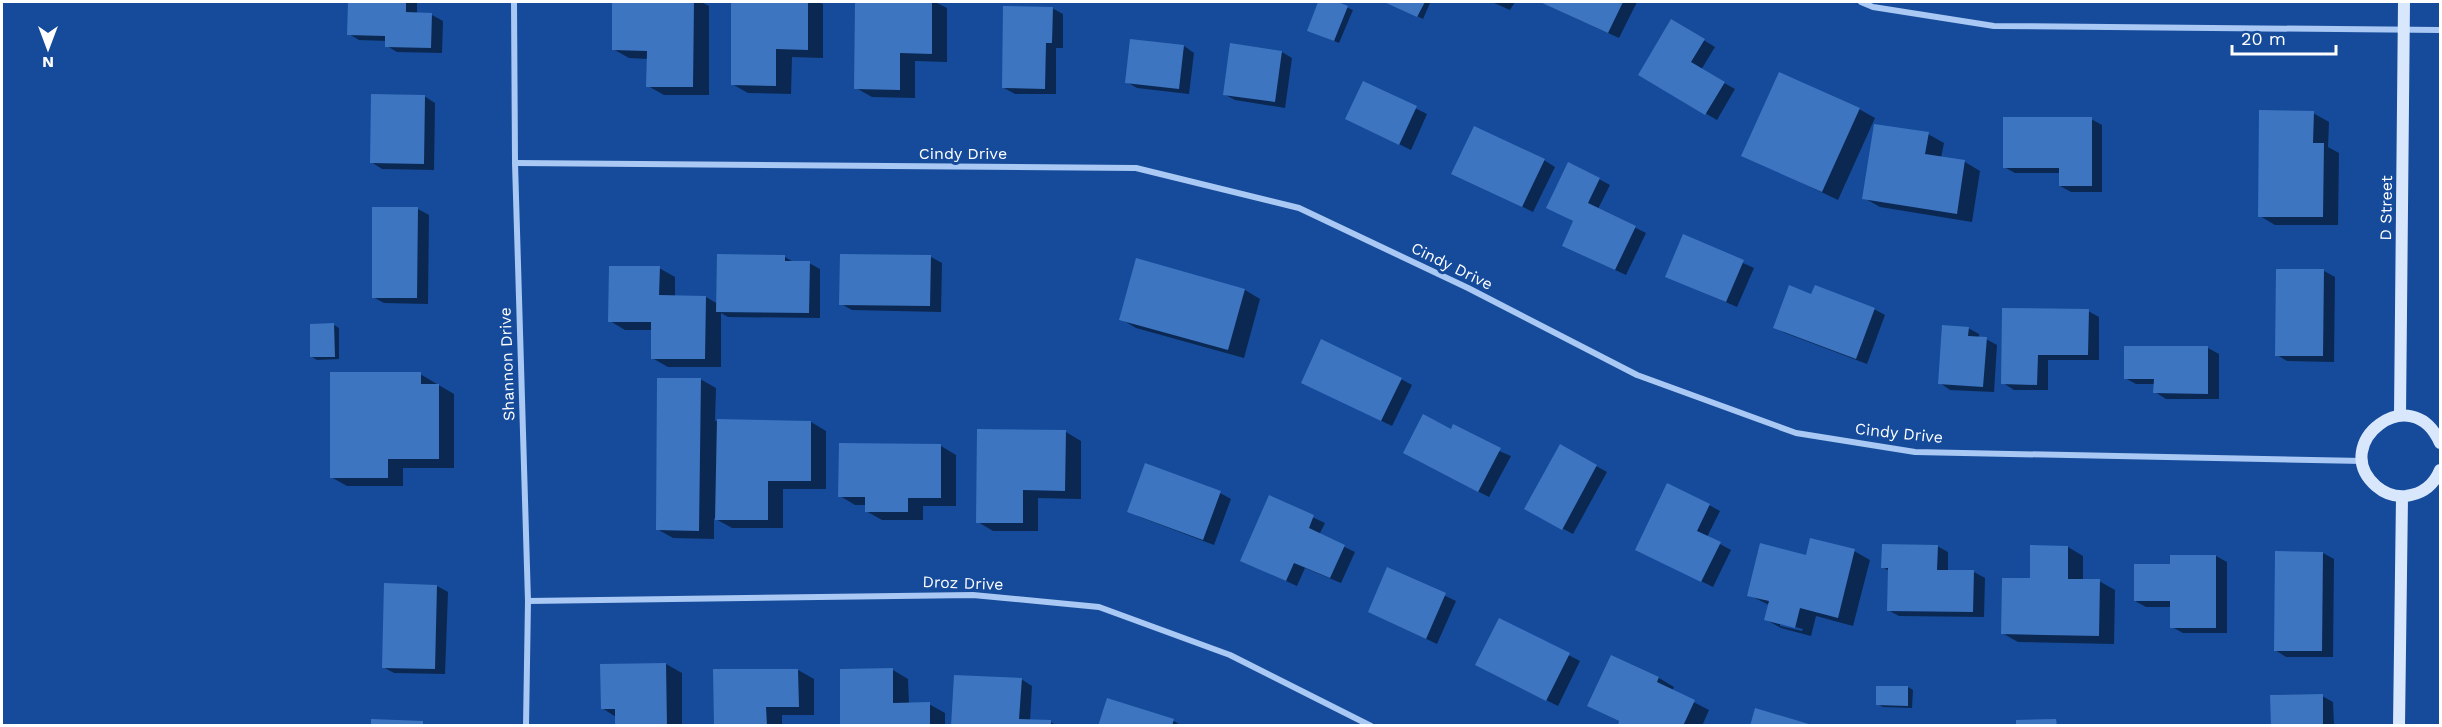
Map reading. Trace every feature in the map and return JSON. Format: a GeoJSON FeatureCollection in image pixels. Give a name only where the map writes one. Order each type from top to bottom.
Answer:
{"type":"FeatureCollection","features":[{"type":"Feature","properties":{"kind":"street","name":"Shannon Drive"},"geometry":{"type":"LineString","coordinates":[[514,2],[515,163],[528,602],[526,726]]}},
{"type":"Feature","properties":{"kind":"street"},"geometry":{"type":"LineString","coordinates":[[1861,2],[1873,7],[1994,26],[2440,30]]}},
{"type":"Feature","properties":{"kind":"street","name":"D Street"},"geometry":{"type":"LineString","coordinates":[[2400,415],[2403,2]]}},
{"type":"Feature","properties":{"kind":"street","name":"Cindy Drive"},"geometry":{"type":"LineString","coordinates":[[515,163],[1136,168],[1299,208],[1468,288],[1637,375],[1796,433],[1915,452],[2362,461]]}},
{"type":"Feature","properties":{"kind":"street"},"geometry":{"type":"LineString","coordinates":[[2440,443],[2436,433],[2427,423],[2414,417],[2400,415],[2387,418],[2376,425],[2365,442],[2362,461],[2372,482],[2391,495],[2414,495],[2425,490],[2434,482],[2440,470]]}},
{"type":"Feature","properties":{"kind":"street"},"geometry":{"type":"LineString","coordinates":[[2399,726],[2402,496]]}},
{"type":"Feature","properties":{"kind":"street","name":"Droz Drive"},"geometry":{"type":"LineString","coordinates":[[528,602],[973,594],[1099,607],[1230,655],[1371,726]]}},
{"type":"Feature","properties":{"kind":"building"},"geometry":{"type":"Polygon","coordinates":[[[348,2],[406,2],[406,12],[432,13],[431,48],[385,47],[385,36],[347,35],[348,2]]]}},
{"type":"Feature","properties":{"kind":"building"},"geometry":{"type":"Polygon","coordinates":[[[612,2],[694,2],[693,87],[646,87],[647,51],[612,50],[612,2]]]}},
{"type":"Feature","properties":{"kind":"building"},"geometry":{"type":"Polygon","coordinates":[[[731,2],[808,2],[808,50],[776,49],[776,86],[731,85],[731,2]]]}},
{"type":"Feature","properties":{"kind":"building"},"geometry":{"type":"Polygon","coordinates":[[[855,2],[932,2],[932,54],[900,53],[900,90],[854,89],[855,2]]]}},
{"type":"Feature","properties":{"kind":"building"},"geometry":{"type":"Polygon","coordinates":[[[1318,2],[1338,2],[1348,6],[1334,41],[1307,31],[1318,2]]]}},
{"type":"Feature","properties":{"kind":"building"},"geometry":{"type":"Polygon","coordinates":[[[1384,2],[1425,2],[1417,17],[1384,2]]]}},
{"type":"Feature","properties":{"kind":"building"},"geometry":{"type":"Polygon","coordinates":[[[1540,2],[1623,2],[1608,33],[1540,2]]]}},
{"type":"Feature","properties":{"kind":"building"},"geometry":{"type":"Polygon","coordinates":[[[1003,6],[1053,7],[1052,43],[1046,43],[1045,89],[1002,88],[1003,6]]]}},
{"type":"Feature","properties":{"kind":"building"},"geometry":{"type":"Polygon","coordinates":[[[1671,19],[1705,39],[1691,62],[1725,82],[1705,115],[1638,75],[1671,19]]]}},
{"type":"Feature","properties":{"kind":"building"},"geometry":{"type":"Polygon","coordinates":[[[1130,39],[1184,45],[1179,89],[1125,83],[1130,39]]]}},
{"type":"Feature","properties":{"kind":"building"},"geometry":{"type":"Polygon","coordinates":[[[1230,43],[1282,51],[1275,102],[1223,95],[1230,43]]]}},
{"type":"Feature","properties":{"kind":"building"},"geometry":{"type":"Polygon","coordinates":[[[1779,72],[1860,108],[1822,192],[1741,156],[1779,72]]]}},
{"type":"Feature","properties":{"kind":"building"},"geometry":{"type":"Polygon","coordinates":[[[1363,81],[1417,106],[1399,145],[1345,119],[1363,81]]]}},
{"type":"Feature","properties":{"kind":"building"},"geometry":{"type":"Polygon","coordinates":[[[371,94],[425,95],[424,164],[370,163],[371,94]]]}},
{"type":"Feature","properties":{"kind":"building"},"geometry":{"type":"Polygon","coordinates":[[[2259,110],[2314,111],[2313,143],[2324,143],[2323,217],[2258,217],[2259,110]]]}},
{"type":"Feature","properties":{"kind":"building"},"geometry":{"type":"Polygon","coordinates":[[[2003,117],[2092,117],[2092,186],[2059,186],[2059,168],[2003,168],[2003,117]]]}},
{"type":"Feature","properties":{"kind":"building"},"geometry":{"type":"Polygon","coordinates":[[[1874,124],[1929,132],[1925,154],[1965,160],[1957,214],[1862,199],[1874,124]]]}},
{"type":"Feature","properties":{"kind":"building"},"geometry":{"type":"Polygon","coordinates":[[[1474,126],[1545,159],[1522,207],[1451,174],[1474,126]]]}},
{"type":"Feature","properties":{"kind":"building"},"geometry":{"type":"Polygon","coordinates":[[[1568,162],[1600,178],[1588,203],[1636,226],[1615,270],[1562,246],[1573,221],[1546,208],[1568,162]]]}},
{"type":"Feature","properties":{"kind":"building"},"geometry":{"type":"Polygon","coordinates":[[[372,207],[418,207],[417,298],[372,298],[372,207]]]}},
{"type":"Feature","properties":{"kind":"building"},"geometry":{"type":"Polygon","coordinates":[[[1683,234],[1744,260],[1726,302],[1665,277],[1683,234]]]}},
{"type":"Feature","properties":{"kind":"building"},"geometry":{"type":"Polygon","coordinates":[[[717,254],[785,255],[785,261],[810,261],[809,313],[716,312],[717,254]]]}},
{"type":"Feature","properties":{"kind":"building"},"geometry":{"type":"Polygon","coordinates":[[[840,254],[931,255],[930,306],[839,305],[840,254]]]}},
{"type":"Feature","properties":{"kind":"building"},"geometry":{"type":"Polygon","coordinates":[[[1136,258],[1245,289],[1228,350],[1119,320],[1136,258]]]}},
{"type":"Feature","properties":{"kind":"building"},"geometry":{"type":"Polygon","coordinates":[[[609,266],[660,266],[659,295],[706,296],[705,359],[651,359],[651,322],[608,322],[609,266]]]}},
{"type":"Feature","properties":{"kind":"building"},"geometry":{"type":"Polygon","coordinates":[[[2276,269],[2324,269],[2323,356],[2275,356],[2276,269]]]}},
{"type":"Feature","properties":{"kind":"building"},"geometry":{"type":"Polygon","coordinates":[[[1789,285],[1811,294],[1815,285],[1875,308],[1856,359],[1773,328],[1789,285]]]}},
{"type":"Feature","properties":{"kind":"building"},"geometry":{"type":"Polygon","coordinates":[[[2002,308],[2089,309],[2088,355],[2038,355],[2037,385],[2001,384],[2002,308]]]}},
{"type":"Feature","properties":{"kind":"building"},"geometry":{"type":"Polygon","coordinates":[[[334,323],[335,357],[310,357],[310,324],[334,323]]]}},
{"type":"Feature","properties":{"kind":"building"},"geometry":{"type":"Polygon","coordinates":[[[1942,325],[1969,327],[1968,336],[1987,337],[1983,387],[1938,384],[1942,325]]]}},
{"type":"Feature","properties":{"kind":"building"},"geometry":{"type":"Polygon","coordinates":[[[1321,339],[1402,378],[1381,421],[1301,383],[1321,339]]]}},
{"type":"Feature","properties":{"kind":"building"},"geometry":{"type":"Polygon","coordinates":[[[2124,346],[2208,346],[2208,394],[2153,393],[2154,379],[2124,379],[2124,346]]]}},
{"type":"Feature","properties":{"kind":"building"},"geometry":{"type":"Polygon","coordinates":[[[330,372],[421,372],[421,384],[439,384],[439,459],[388,459],[388,478],[330,478],[330,372]]]}},
{"type":"Feature","properties":{"kind":"building"},"geometry":{"type":"Polygon","coordinates":[[[657,378],[701,378],[699,531],[656,530],[657,378]]]}},
{"type":"Feature","properties":{"kind":"building"},"geometry":{"type":"Polygon","coordinates":[[[1423,414],[1451,429],[1453,424],[1501,448],[1478,492],[1403,453],[1423,414]]]}},
{"type":"Feature","properties":{"kind":"building"},"geometry":{"type":"Polygon","coordinates":[[[717,419],[811,421],[811,481],[768,481],[768,520],[715,520],[717,419]]]}},
{"type":"Feature","properties":{"kind":"building"},"geometry":{"type":"Polygon","coordinates":[[[977,429],[1066,430],[1065,491],[1023,490],[1023,523],[976,523],[977,429]]]}},
{"type":"Feature","properties":{"kind":"building"},"geometry":{"type":"Polygon","coordinates":[[[839,443],[941,444],[941,498],[908,498],[908,512],[865,512],[865,497],[838,497],[839,443]]]}},
{"type":"Feature","properties":{"kind":"building"},"geometry":{"type":"Polygon","coordinates":[[[1560,444],[1597,465],[1562,530],[1524,509],[1560,444]]]}},
{"type":"Feature","properties":{"kind":"building"},"geometry":{"type":"Polygon","coordinates":[[[1145,463],[1221,491],[1203,540],[1127,512],[1145,463]]]}},
{"type":"Feature","properties":{"kind":"building"},"geometry":{"type":"Polygon","coordinates":[[[1667,483],[1710,504],[1697,531],[1721,542],[1701,582],[1635,550],[1667,483]]]}},
{"type":"Feature","properties":{"kind":"building"},"geometry":{"type":"Polygon","coordinates":[[[1269,495],[1314,515],[1309,528],[1345,545],[1330,578],[1294,563],[1286,581],[1240,561],[1269,495]]]}},
{"type":"Feature","properties":{"kind":"building"},"geometry":{"type":"Polygon","coordinates":[[[1810,538],[1855,549],[1838,618],[1800,608],[1795,628],[1764,620],[1769,601],[1747,596],[1760,543],[1806,555],[1810,538]]]}},
{"type":"Feature","properties":{"kind":"building"},"geometry":{"type":"Polygon","coordinates":[[[1882,544],[1938,545],[1937,570],[1974,570],[1973,612],[1887,611],[1888,568],[1881,568],[1882,544]]]}},
{"type":"Feature","properties":{"kind":"building"},"geometry":{"type":"Polygon","coordinates":[[[2030,545],[2068,546],[2068,579],[2100,579],[2099,636],[2001,634],[2002,578],[2030,578],[2030,545]]]}},
{"type":"Feature","properties":{"kind":"building"},"geometry":{"type":"Polygon","coordinates":[[[2275,551],[2323,552],[2322,651],[2274,651],[2275,551]]]}},
{"type":"Feature","properties":{"kind":"building"},"geometry":{"type":"Polygon","coordinates":[[[2170,555],[2216,555],[2216,628],[2170,628],[2170,601],[2134,601],[2134,564],[2170,564],[2170,555]]]}},
{"type":"Feature","properties":{"kind":"building"},"geometry":{"type":"Polygon","coordinates":[[[1387,567],[1446,593],[1426,639],[1368,612],[1387,567]]]}},
{"type":"Feature","properties":{"kind":"building"},"geometry":{"type":"Polygon","coordinates":[[[384,583],[437,585],[435,669],[382,668],[384,583]]]}},
{"type":"Feature","properties":{"kind":"building"},"geometry":{"type":"Polygon","coordinates":[[[1499,618],[1570,653],[1546,701],[1475,665],[1499,618]]]}},
{"type":"Feature","properties":{"kind":"building"},"geometry":{"type":"Polygon","coordinates":[[[1611,655],[1659,677],[1657,682],[1695,700],[1683,726],[1618,726],[1619,721],[1587,706],[1611,655]]]}},
{"type":"Feature","properties":{"kind":"building"},"geometry":{"type":"Polygon","coordinates":[[[666,663],[667,726],[615,726],[615,709],[601,709],[600,664],[666,663]]]}},
{"type":"Feature","properties":{"kind":"building"},"geometry":{"type":"Polygon","coordinates":[[[893,668],[893,703],[930,702],[930,726],[840,726],[840,669],[893,668]]]}},
{"type":"Feature","properties":{"kind":"building"},"geometry":{"type":"Polygon","coordinates":[[[713,669],[798,669],[799,707],[766,707],[767,726],[714,726],[713,669]]]}},
{"type":"Feature","properties":{"kind":"building"},"geometry":{"type":"Polygon","coordinates":[[[954,675],[1022,678],[1019,719],[1051,720],[1051,726],[951,726],[954,675]]]}},
{"type":"Feature","properties":{"kind":"building"},"geometry":{"type":"Polygon","coordinates":[[[1876,686],[1908,686],[1908,706],[1876,705],[1876,686]]]}},
{"type":"Feature","properties":{"kind":"building"},"geometry":{"type":"Polygon","coordinates":[[[2323,694],[2323,726],[2271,726],[2270,695],[2323,694]]]}},
{"type":"Feature","properties":{"kind":"building"},"geometry":{"type":"Polygon","coordinates":[[[1107,698],[1174,719],[1172,726],[1098,726],[1107,698]]]}},
{"type":"Feature","properties":{"kind":"building"},"geometry":{"type":"Polygon","coordinates":[[[1755,708],[1812,725],[1812,726],[1750,726],[1755,708]]]}},
{"type":"Feature","properties":{"kind":"building"},"geometry":{"type":"Polygon","coordinates":[[[371,719],[423,721],[423,726],[371,726],[371,719]]]}},
{"type":"Feature","properties":{"kind":"building"},"geometry":{"type":"Polygon","coordinates":[[[2056,719],[2057,726],[2016,726],[2016,720],[2056,719]]]}}]}
